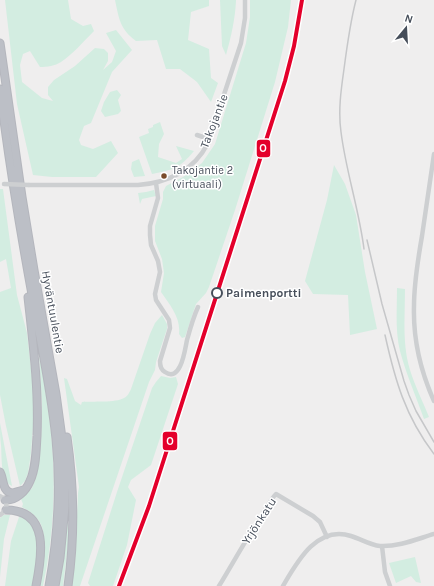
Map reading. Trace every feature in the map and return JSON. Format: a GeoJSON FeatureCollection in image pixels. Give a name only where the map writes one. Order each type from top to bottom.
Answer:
{"type":"FeatureCollection","features":[{"type":"Feature","properties":{"kind":"highway","name":"Hyväntuulentie"},"geometry":{"type":"LineString","coordinates":[[0,43],[26,220],[56,394],[62,438],[65,490],[62,540],[55,586]]}},
{"type":"Feature","properties":{"kind":"highway","name":"Hyväntuulentie"},"geometry":{"type":"LineString","coordinates":[[0,89],[24,249],[52,404],[58,457],[59,490],[57,523],[54,557],[49,586]]}},
{"type":"Feature","properties":{"kind":"highway"},"geometry":{"type":"LineString","coordinates":[[1,496],[8,500],[16,498],[25,490],[31,481],[37,440],[37,384],[24,249]]}},
{"type":"Feature","properties":{"kind":"highway"},"geometry":{"type":"LineString","coordinates":[[56,394],[67,437],[72,490],[72,541],[68,586]]}},
{"type":"Feature","properties":{"kind":"highway"},"geometry":{"type":"LineString","coordinates":[[0,472],[7,491],[11,493],[25,490]]}},
{"type":"Feature","properties":{"kind":"highway"},"geometry":{"type":"LineString","coordinates":[[3,512],[19,511],[26,514],[34,522],[39,532],[41,550],[36,586]]}},
{"type":"Feature","properties":{"kind":"street","name":"Takojantie"},"geometry":{"type":"LineString","coordinates":[[2,184],[138,185],[156,183],[180,173],[195,162],[209,139],[241,43],[245,18],[244,0]]}},
{"type":"Feature","properties":{"kind":"street"},"geometry":{"type":"LineString","coordinates":[[197,135],[209,139]]}},
{"type":"Feature","properties":{"kind":"street"},"geometry":{"type":"LineString","coordinates":[[434,154],[416,268],[414,308],[419,354],[434,402]]}},
{"type":"Feature","properties":{"kind":"street"},"geometry":{"type":"LineString","coordinates":[[156,183],[158,198],[150,226],[150,235],[151,245],[158,261],[160,272],[155,297],[170,324],[160,362],[164,372],[172,374],[179,368],[198,308]]}},
{"type":"Feature","properties":{"kind":"street","name":"Yrjönkatu"},"geometry":{"type":"LineString","coordinates":[[219,586],[272,498],[276,494],[313,516],[320,522],[327,536]]}},
{"type":"Feature","properties":{"kind":"street"},"geometry":{"type":"LineString","coordinates":[[1,496],[7,505],[3,512]]}},
{"type":"Feature","properties":{"kind":"street"},"geometry":{"type":"LineString","coordinates":[[283,586],[306,550],[327,536],[342,534],[382,546],[394,545],[434,535]]}},
{"type":"Feature","properties":{"kind":"street"},"geometry":{"type":"LineString","coordinates":[[382,546],[385,572],[390,586]]}},
{"type":"Feature","properties":{"kind":"green space"},"geometry":{"type":"Polygon","coordinates":[[[5,0],[68,0],[71,19],[83,26],[91,24],[94,31],[69,56],[54,65],[40,67],[30,51],[23,54],[20,65],[22,82],[42,98],[53,101],[48,95],[48,87],[54,80],[75,66],[95,48],[104,49],[108,53],[108,61],[103,70],[112,62],[116,51],[106,33],[116,30],[132,50],[112,72],[91,123],[84,126],[79,140],[81,145],[93,149],[111,141],[118,153],[96,177],[52,177],[33,175],[17,104],[5,0]]]}},
{"type":"Feature","properties":{"kind":"green space"},"geometry":{"type":"Polygon","coordinates":[[[115,0],[209,0],[209,6],[191,12],[188,40],[209,49],[211,78],[218,83],[211,102],[197,82],[180,69],[166,69],[157,40],[136,41],[131,37],[123,28],[115,0]]]}},
{"type":"Feature","properties":{"kind":"green space"},"geometry":{"type":"Polygon","coordinates":[[[220,0],[236,0],[235,15],[226,55],[222,46],[220,0]]]}},
{"type":"Feature","properties":{"kind":"green space"},"geometry":{"type":"Polygon","coordinates":[[[250,0],[291,0],[288,27],[275,82],[209,287],[206,293],[196,304],[185,337],[182,338],[179,334],[177,317],[161,292],[164,273],[162,259],[155,241],[155,226],[163,199],[163,192],[166,186],[183,177],[202,163],[215,144],[246,43],[250,17],[250,0]]]}},
{"type":"Feature","properties":{"kind":"green space"},"geometry":{"type":"Polygon","coordinates":[[[117,90],[121,95],[118,100],[121,111],[118,114],[105,117],[101,111],[104,102],[110,92],[117,90]]]}},
{"type":"Feature","properties":{"kind":"green space"},"geometry":{"type":"Polygon","coordinates":[[[160,122],[164,134],[159,144],[158,157],[176,163],[182,159],[176,146],[194,151],[180,165],[152,174],[139,137],[149,133],[148,129],[160,122]]]}},
{"type":"Feature","properties":{"kind":"green space"},"geometry":{"type":"Polygon","coordinates":[[[139,159],[145,176],[134,177],[131,169],[132,162],[139,159]]]}},
{"type":"Feature","properties":{"kind":"green space"},"geometry":{"type":"Polygon","coordinates":[[[334,165],[345,184],[356,215],[365,272],[377,329],[350,335],[348,295],[313,294],[305,281],[327,200],[334,165]]]}},
{"type":"Feature","properties":{"kind":"green space"},"geometry":{"type":"Polygon","coordinates":[[[0,189],[3,189],[17,295],[27,333],[33,386],[33,427],[31,453],[28,473],[25,481],[20,486],[0,395],[0,292],[11,288],[6,259],[0,262],[0,189]]]}},
{"type":"Feature","properties":{"kind":"green space"},"geometry":{"type":"Polygon","coordinates":[[[154,190],[156,196],[142,199],[140,204],[138,193],[154,190]]]}},
{"type":"Feature","properties":{"kind":"green space"},"geometry":{"type":"Polygon","coordinates":[[[397,288],[405,289],[404,330],[407,360],[429,417],[424,419],[405,368],[398,343],[397,288]]]}},
{"type":"Feature","properties":{"kind":"green space"},"geometry":{"type":"Polygon","coordinates":[[[162,315],[167,324],[167,329],[156,362],[155,370],[149,382],[80,586],[71,586],[75,561],[79,487],[64,378],[67,379],[75,401],[81,405],[82,402],[115,401],[125,397],[131,389],[150,334],[155,323],[162,315]]]}},
{"type":"Feature","properties":{"kind":"green space"},"geometry":{"type":"Polygon","coordinates":[[[39,353],[50,421],[54,480],[53,515],[43,586],[38,586],[44,543],[42,527],[36,517],[22,507],[23,504],[21,499],[32,488],[37,474],[41,441],[42,405],[39,353]]]}},
{"type":"Feature","properties":{"kind":"green space"},"geometry":{"type":"Polygon","coordinates":[[[161,376],[170,378],[176,377],[178,384],[151,465],[131,480],[128,487],[136,500],[127,545],[113,586],[90,586],[88,583],[152,388],[161,376]]]}},
{"type":"Feature","properties":{"kind":"green space"},"geometry":{"type":"Polygon","coordinates":[[[0,423],[12,486],[5,479],[2,468],[0,423]]]}},
{"type":"Feature","properties":{"kind":"green space"},"geometry":{"type":"Polygon","coordinates":[[[68,484],[68,545],[63,586],[57,586],[68,484]]]}},
{"type":"Feature","properties":{"kind":"green space"},"geometry":{"type":"Polygon","coordinates":[[[4,515],[10,515],[4,539],[0,577],[0,518],[4,515]]]}},
{"type":"Feature","properties":{"kind":"green space"},"geometry":{"type":"Polygon","coordinates":[[[21,515],[33,524],[37,538],[38,552],[33,586],[5,586],[11,541],[21,515]]]}},
{"type":"Feature","properties":{"kind":"green space"},"geometry":{"type":"Polygon","coordinates":[[[415,557],[421,583],[416,582],[411,576],[396,583],[389,563],[415,557]]]}},
{"type":"Feature","properties":{"kind":"railway"},"geometry":{"type":"LineString","coordinates":[[356,0],[346,52],[340,116],[343,147],[364,249]]}},
{"type":"Feature","properties":{"kind":"railway"},"geometry":{"type":"LineString","coordinates":[[367,240],[382,304],[404,381],[416,411],[434,442]]}},
{"type":"Feature","properties":{"kind":"railway"},"geometry":{"type":"LineString","coordinates":[[385,335],[397,382],[408,412],[434,454]]}},
{"type":"Feature","properties":{"kind":"transit line","name":"O"},"geometry":{"type":"LineString","coordinates":[[119,586],[149,506],[285,81],[294,46],[302,0]]}},
{"type":"Feature","properties":{"kind":"place","name":"Takojantie 2 (virtuaali)"},"geometry":{"type":"Point","coordinates":[164,176]}},
{"type":"Feature","properties":{"kind":"place","name":"Paimenportti"},"geometry":{"type":"Point","coordinates":[217,293]}}]}
